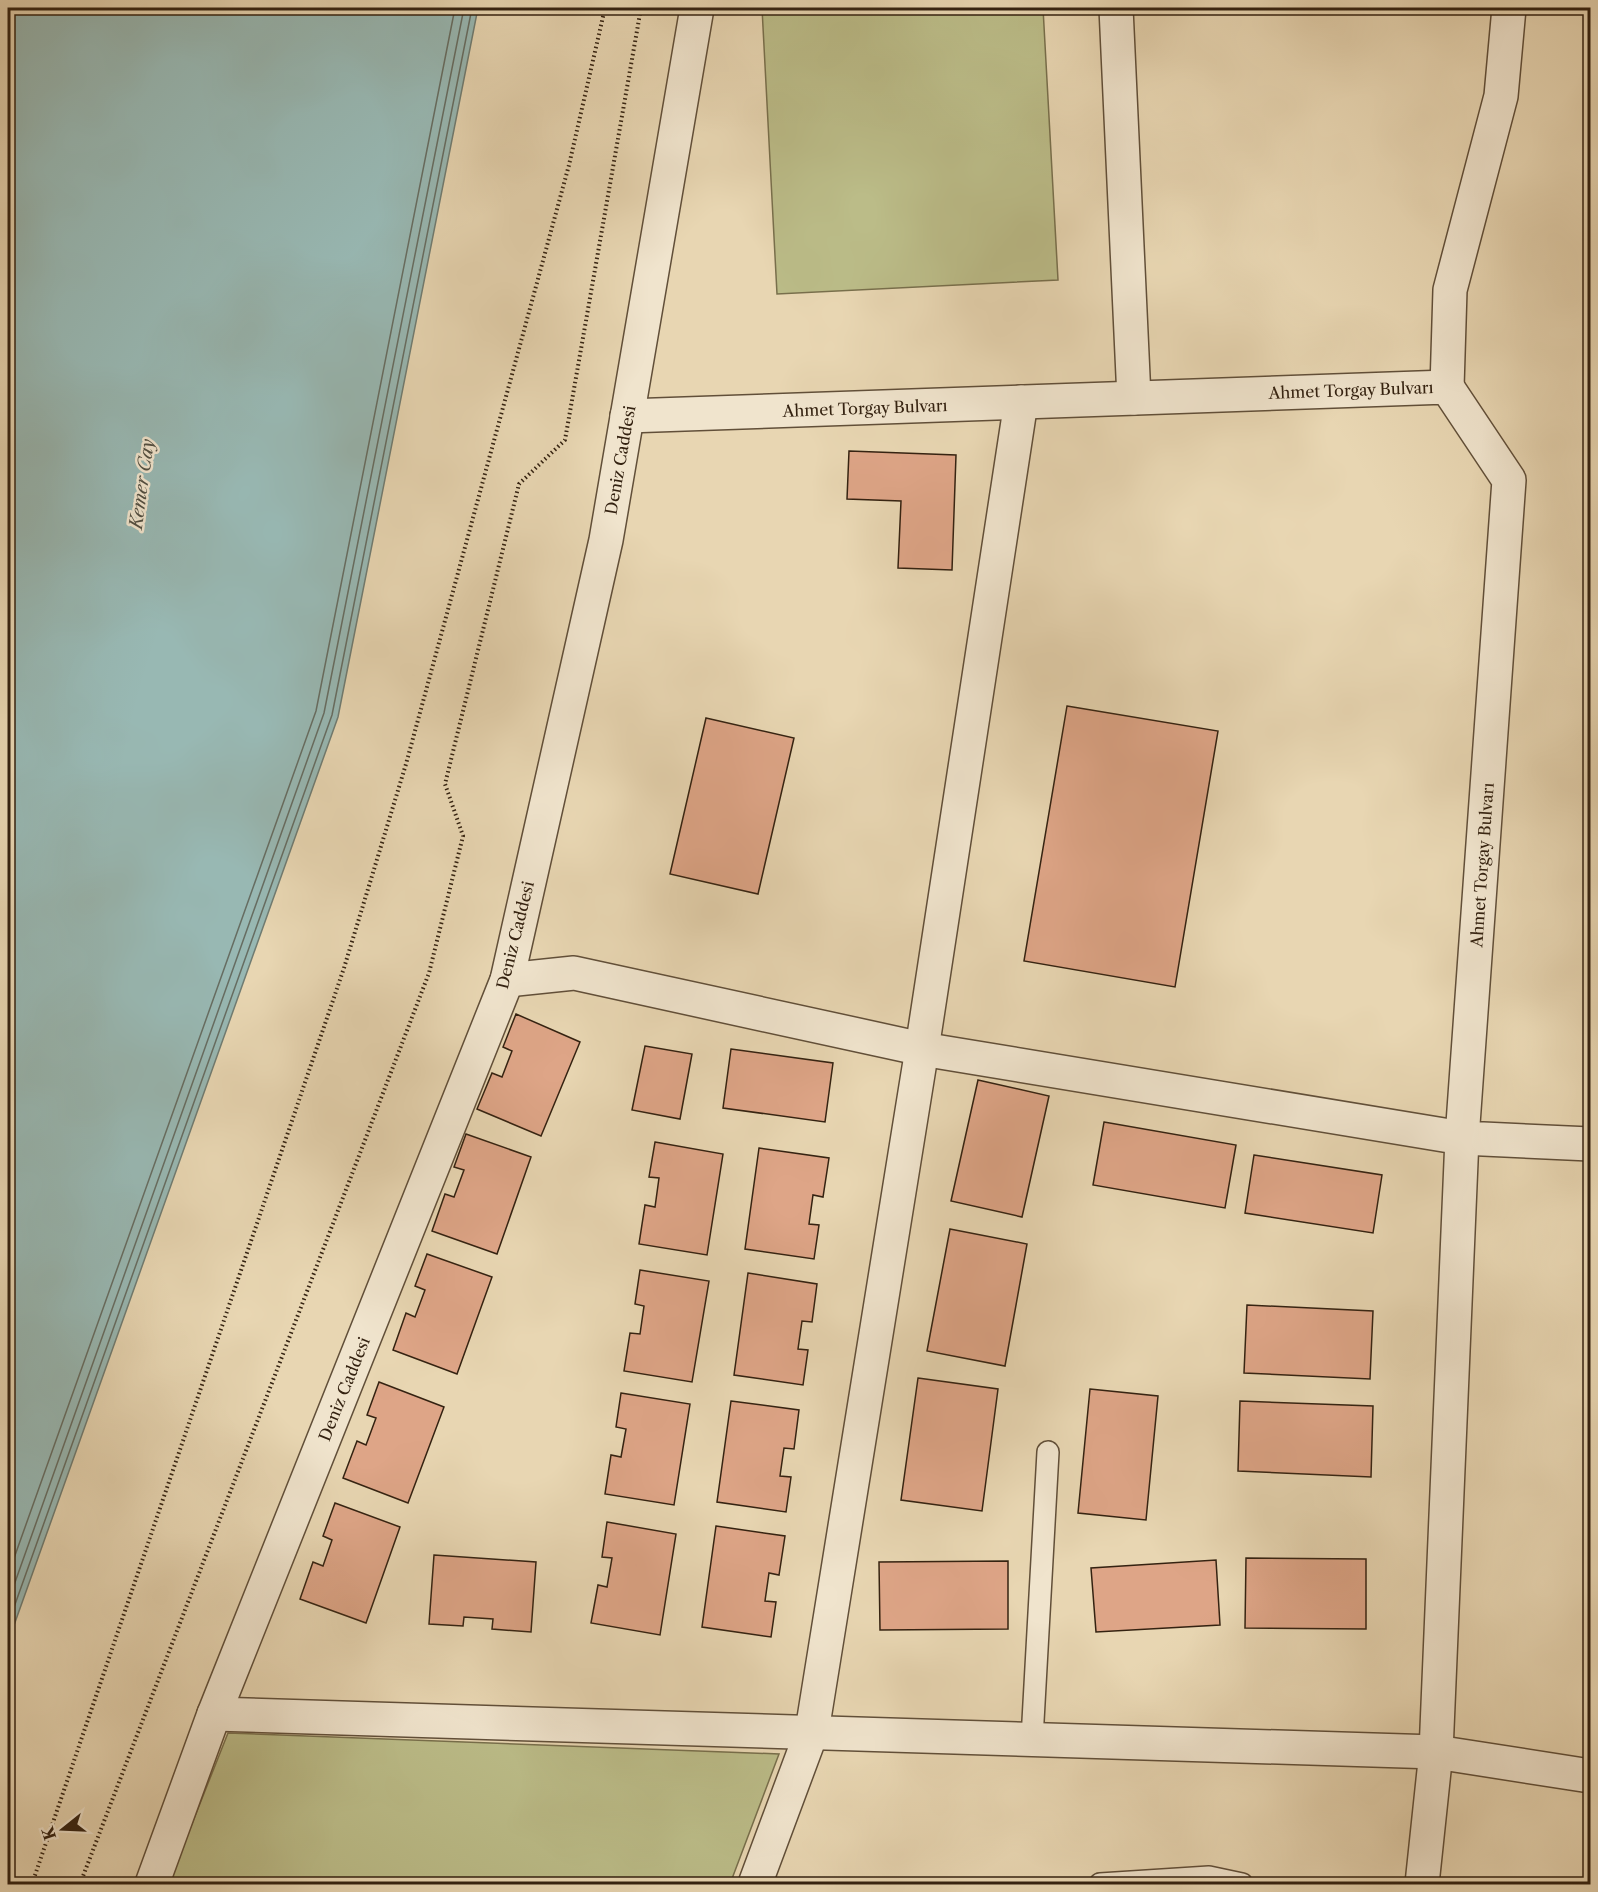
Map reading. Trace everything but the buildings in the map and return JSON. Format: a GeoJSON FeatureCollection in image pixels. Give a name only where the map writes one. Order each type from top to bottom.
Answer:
{"type":"FeatureCollection","features":[{"type":"Feature","properties":{"kind":"street","name":"Deniz Caddesi"},"geometry":{"type":"LineString","coordinates":[[152,1884],[214,1714],[507,980],[606,540],[697,8]]}},
{"type":"Feature","properties":{"kind":"street"},"geometry":{"type":"LineString","coordinates":[[1116,8],[1134,398]]}},
{"type":"Feature","properties":{"kind":"street"},"geometry":{"type":"LineString","coordinates":[[1447,387],[1450,290],[1501,96],[1509,8]]}},
{"type":"Feature","properties":{"kind":"street","name":"Ahmet Torgay Bulvarı"},"geometry":{"type":"LineString","coordinates":[[627,416],[1447,387],[1509,480],[1462,1138],[1436,1752],[1422,1884]]}},
{"type":"Feature","properties":{"kind":"street"},"geometry":{"type":"LineString","coordinates":[[754,1884],[812,1731],[922,1048],[1022,402]]}},
{"type":"Feature","properties":{"kind":"street"},"geometry":{"type":"LineString","coordinates":[[507,980],[574,973],[922,1048],[1462,1138],[1590,1144]]}},
{"type":"Feature","properties":{"kind":"street"},"geometry":{"type":"LineString","coordinates":[[214,1714],[1436,1752],[1590,1776]]}},
{"type":"Feature","properties":{"kind":"lane"},"geometry":{"type":"LineString","coordinates":[[1032,1739],[1048,1452]]}},
{"type":"Feature","properties":{"kind":"lane"},"geometry":{"type":"LineString","coordinates":[[1100,1884],[1209,1877],[1242,1884]]}},
{"type":"Feature","properties":{"kind":"path"},"geometry":{"type":"LineString","coordinates":[[32,1884],[344,968],[406,764],[563,188],[605,8]]}},
{"type":"Feature","properties":{"kind":"path"},"geometry":{"type":"LineString","coordinates":[[80,1884],[429,973],[463,836],[445,784],[519,484],[565,440],[641,8]]}},
{"type":"Feature","properties":{"kind":"green space"},"geometry":{"type":"Polygon","coordinates":[[[762,8],[1043,8],[1058,280],[777,294],[762,8]]]}},
{"type":"Feature","properties":{"kind":"green space"},"geometry":{"type":"Polygon","coordinates":[[[228,1733],[779,1754],[730,1884],[168,1884],[228,1733]]]}},
{"type":"Feature","properties":{"kind":"water","name":"Kemer Cay"},"geometry":{"type":"Polygon","coordinates":[[[8,8],[478,8],[338,717],[8,1642],[8,8]]]}}]}
